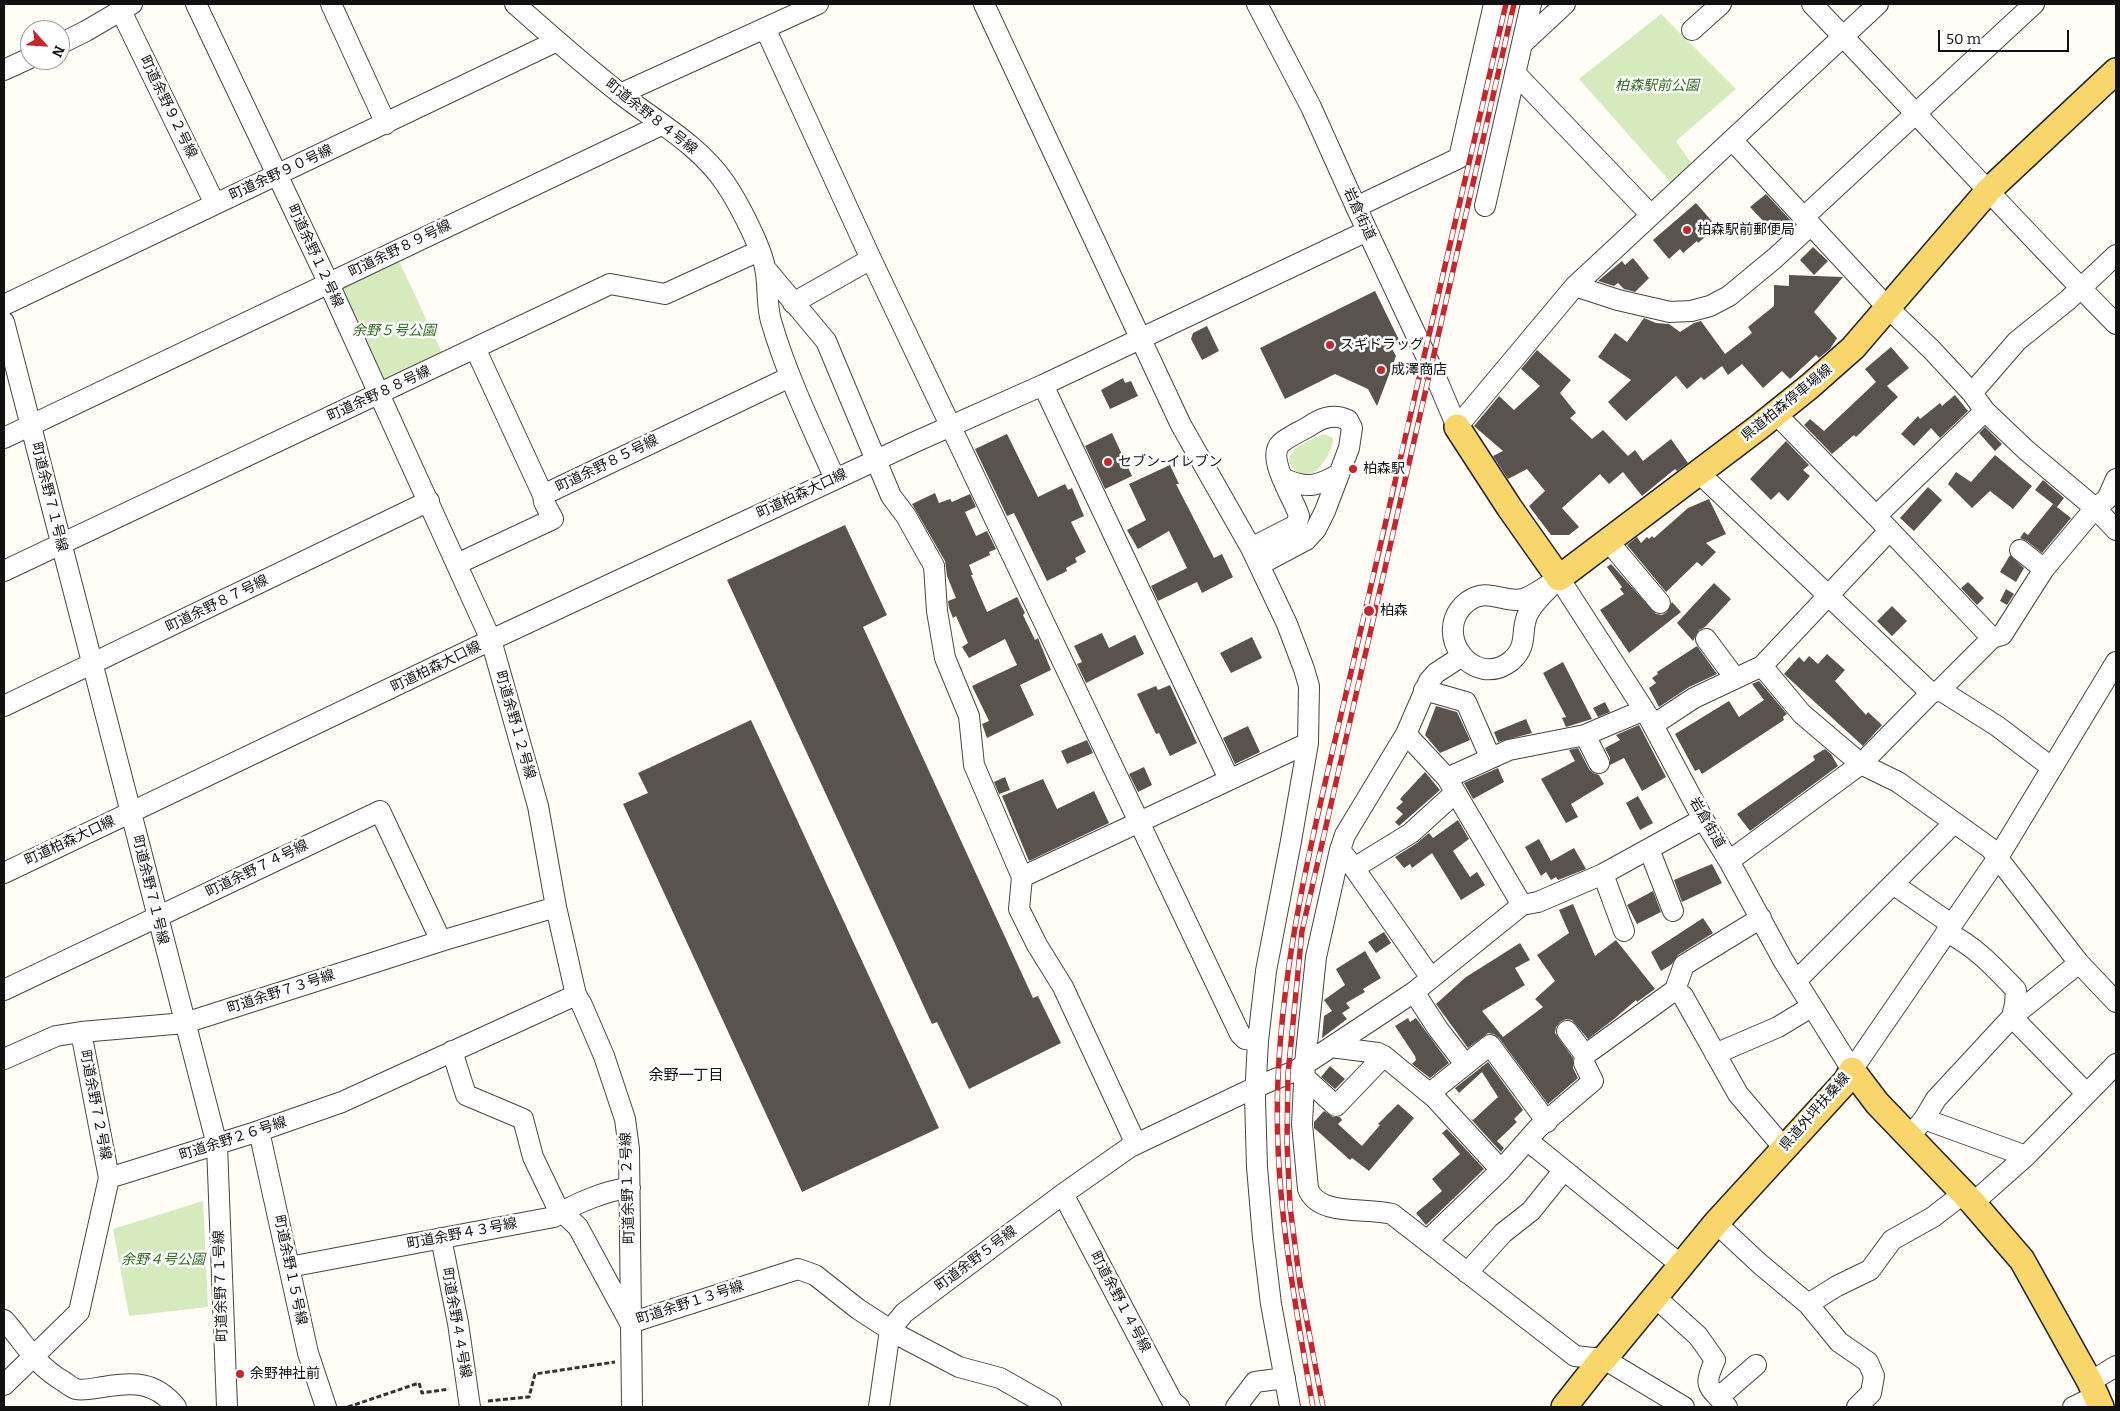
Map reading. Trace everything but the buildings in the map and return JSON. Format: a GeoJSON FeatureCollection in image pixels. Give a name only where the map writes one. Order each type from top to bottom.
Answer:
{"type":"FeatureCollection","features":[{"type":"Feature","properties":{"kind":"main road","name":"県道柏森停車場線"},"geometry":{"type":"LineString","coordinates":[[1559,578],[1810,386],[1853,348],[1988,192],[2116,71]]}},
{"type":"Feature","properties":{"kind":"main road"},"geometry":{"type":"LineString","coordinates":[[1457,427],[1504,500],[1559,578]]}},
{"type":"Feature","properties":{"kind":"main road","name":"県道外坪扶桑線"},"geometry":{"type":"LineString","coordinates":[[1564,1407],[1716,1223],[1846,1081],[1852,1070],[1877,1103],[1916,1128],[1968,1198],[2022,1260],[2096,1395]]}},
{"type":"Feature","properties":{"kind":"street","name":"町道余野１２号線"},"geometry":{"type":"LineString","coordinates":[[196,4],[329,284],[491,640],[538,806],[556,907],[576,995],[604,1056],[625,1120],[629,1149],[630,1188],[632,1407]]}},
{"type":"Feature","properties":{"kind":"street"},"geometry":{"type":"LineString","coordinates":[[331,4],[386,124]]}},
{"type":"Feature","properties":{"kind":"street","name":"町道余野８４号線"},"geometry":{"type":"LineString","coordinates":[[515,4],[620,94],[661,125],[678,135],[707,161],[724,182],[736,201],[762,260],[770,319],[790,377],[835,479]]}},
{"type":"Feature","properties":{"kind":"street"},"geometry":{"type":"LineString","coordinates":[[620,94],[818,4]]}},
{"type":"Feature","properties":{"kind":"street"},"geometry":{"type":"LineString","coordinates":[[984,4],[1181,425],[1255,556],[1287,624],[1304,669],[1308,686],[1308,743],[1270,947],[1258,1041],[1256,1087],[1257,1168],[1262,1229],[1271,1304],[1290,1407]]}},
{"type":"Feature","properties":{"kind":"street","name":"岩倉街道"},"geometry":{"type":"LineString","coordinates":[[1257,4],[1311,107],[1367,231],[1431,365],[1457,427]]}},
{"type":"Feature","properties":{"kind":"street"},"geometry":{"type":"LineString","coordinates":[[1356,207],[1459,158],[1494,4]]}},
{"type":"Feature","properties":{"kind":"street"},"geometry":{"type":"LineString","coordinates":[[1485,206],[1531,4]]}},
{"type":"Feature","properties":{"kind":"street"},"geometry":{"type":"LineString","coordinates":[[1522,44],[1565,4]]}},
{"type":"Feature","properties":{"kind":"street"},"geometry":{"type":"LineString","coordinates":[[1692,30],[1721,4]]}},
{"type":"Feature","properties":{"kind":"street"},"geometry":{"type":"LineString","coordinates":[[1812,4],[1916,112],[1988,192],[2116,324]]}},
{"type":"Feature","properties":{"kind":"street"},"geometry":{"type":"LineString","coordinates":[[1457,427],[1575,286],[1878,4]]}},
{"type":"Feature","properties":{"kind":"street"},"geometry":{"type":"LineString","coordinates":[[1575,286],[1618,300],[1670,312],[1691,311],[1710,306],[1729,296],[1775,258],[1807,221],[1916,112],[2034,4]]}},
{"type":"Feature","properties":{"kind":"street"},"geometry":{"type":"LineString","coordinates":[[70,39],[126,7]]}},
{"type":"Feature","properties":{"kind":"street","name":"町道余野９２号線"},"geometry":{"type":"LineString","coordinates":[[126,7],[215,204]]}},
{"type":"Feature","properties":{"kind":"street"},"geometry":{"type":"LineString","coordinates":[[765,28],[871,259],[1240,1034],[1245,1039],[1258,1041]]}},
{"type":"Feature","properties":{"kind":"street","name":"町道余野９０号線"},"geometry":{"type":"LineString","coordinates":[[4,305],[557,41]]}},
{"type":"Feature","properties":{"kind":"street"},"geometry":{"type":"LineString","coordinates":[[4,70],[20,63]]}},
{"type":"Feature","properties":{"kind":"street"},"geometry":{"type":"LineString","coordinates":[[1515,73],[1651,215]]}},
{"type":"Feature","properties":{"kind":"street","name":"町道余野８９号線"},"geometry":{"type":"LineString","coordinates":[[4,438],[661,125]]}},
{"type":"Feature","properties":{"kind":"street"},"geometry":{"type":"LineString","coordinates":[[1732,140],[1887,307],[1931,349],[1972,393],[1985,411],[2026,450],[2095,508],[2116,530]]}},
{"type":"Feature","properties":{"kind":"street","name":"町道柏森大口線"},"geometry":{"type":"LineString","coordinates":[[4,873],[491,640],[835,479],[1043,385],[1367,231]]}},
{"type":"Feature","properties":{"kind":"street"},"geometry":{"type":"LineString","coordinates":[[1972,393],[2017,341],[2081,288],[2116,255]]}},
{"type":"Feature","properties":{"kind":"street"},"geometry":{"type":"LineString","coordinates":[[793,303],[871,259]]}},
{"type":"Feature","properties":{"kind":"street"},"geometry":{"type":"LineString","coordinates":[[762,260],[793,303],[826,341],[873,462],[891,496],[906,516],[934,566],[937,611],[945,658],[969,716],[974,765],[1022,877],[1019,909],[1037,945],[1063,987],[1133,1146]]}},
{"type":"Feature","properties":{"kind":"street","name":"町道余野８８号線"},"geometry":{"type":"LineString","coordinates":[[4,571],[610,284],[665,294],[762,260]]}},
{"type":"Feature","properties":{"kind":"street","name":"町道余野７１号線"},"geometry":{"type":"LineString","coordinates":[[4,322],[217,1145],[226,1407]]}},
{"type":"Feature","properties":{"kind":"street","name":"町道余野８５号線"},"geometry":{"type":"LineString","coordinates":[[475,348],[543,495],[790,377]]}},
{"type":"Feature","properties":{"kind":"street"},"geometry":{"type":"LineString","coordinates":[[1043,385],[1229,779]]}},
{"type":"Feature","properties":{"kind":"street"},"geometry":{"type":"LineString","coordinates":[[1876,516],[1985,411]]}},
{"type":"Feature","properties":{"kind":"street"},"geometry":{"type":"LineString","coordinates":[[1775,413],[1992,638]]}},
{"type":"Feature","properties":{"kind":"street"},"geometry":{"type":"LineString","coordinates":[[1332,416],[1340,416],[1348,420],[1352,428],[1349,448],[1325,511],[1316,529],[1306,540],[1255,556],[1296,525],[1299,516],[1282,478],[1276,454],[1280,444],[1313,423],[1332,416]]}},
{"type":"Feature","properties":{"kind":"street"},"geometry":{"type":"LineString","coordinates":[[1698,472],[1829,596],[1935,691],[1997,726],[2051,767]]}},
{"type":"Feature","properties":{"kind":"street"},"geometry":{"type":"LineString","coordinates":[[1282,478],[1308,486],[1321,484],[1339,474]]}},
{"type":"Feature","properties":{"kind":"street"},"geometry":{"type":"LineString","coordinates":[[1729,862],[1861,764],[1992,638],[2002,635],[2044,569],[2095,508],[2108,499],[2116,479]]}},
{"type":"Feature","properties":{"kind":"street"},"geometry":{"type":"LineString","coordinates":[[457,564],[553,519],[544,502],[543,495]]}},
{"type":"Feature","properties":{"kind":"street","name":"町道余野８７号線"},"geometry":{"type":"LineString","coordinates":[[4,706],[429,501]]}},
{"type":"Feature","properties":{"kind":"street"},"geometry":{"type":"LineString","coordinates":[[1354,868],[1411,833],[1452,786],[1494,757],[1509,750],[1585,735],[1648,718],[1762,666],[1889,531]]}},
{"type":"Feature","properties":{"kind":"street"},"geometry":{"type":"LineString","coordinates":[[1608,541],[1660,603]]}},
{"type":"Feature","properties":{"kind":"street"},"geometry":{"type":"LineString","coordinates":[[2020,550],[2044,569]]}},
{"type":"Feature","properties":{"kind":"street"},"geometry":{"type":"LineString","coordinates":[[1559,578],[1528,613],[1524,625],[1524,638],[1519,650],[1511,660],[1492,668],[1484,668],[1474,665],[1462,656],[1453,638],[1453,626],[1460,610],[1468,602],[1475,597],[1492,594],[1522,599],[1559,578]]}},
{"type":"Feature","properties":{"kind":"street","name":"岩倉街道"},"geometry":{"type":"LineString","coordinates":[[1559,578],[1648,718],[1703,819],[1811,1007],[1852,1070]]}},
{"type":"Feature","properties":{"kind":"street"},"geometry":{"type":"LineString","coordinates":[[1706,639],[1735,678]]}},
{"type":"Feature","properties":{"kind":"street"},"geometry":{"type":"LineString","coordinates":[[1462,656],[1436,673],[1429,680],[1406,734],[1345,835],[1340,850],[1316,957],[1304,1070],[1302,1124],[1305,1174],[1310,1194],[1320,1203],[1336,1208],[1382,1211],[1392,1214],[1575,1356],[1603,1359],[1684,1407]]}},
{"type":"Feature","properties":{"kind":"street"},"geometry":{"type":"LineString","coordinates":[[1762,666],[1802,714],[1861,764],[1898,782],[1990,848],[2079,962],[2116,1002]]}},
{"type":"Feature","properties":{"kind":"street"},"geometry":{"type":"LineString","coordinates":[[1852,1070],[1997,859],[2051,767],[2113,673]]}},
{"type":"Feature","properties":{"kind":"street"},"geometry":{"type":"LineString","coordinates":[[1424,690],[1466,702],[1487,750],[1494,757]]}},
{"type":"Feature","properties":{"kind":"street"},"geometry":{"type":"LineString","coordinates":[[1406,734],[1452,786],[1522,905],[1538,902],[1602,874],[1703,819]]}},
{"type":"Feature","properties":{"kind":"street"},"geometry":{"type":"LineString","coordinates":[[1585,735],[1599,763]]}},
{"type":"Feature","properties":{"kind":"street"},"geometry":{"type":"LineString","coordinates":[[1022,877],[1308,743]]}},
{"type":"Feature","properties":{"kind":"street","name":"町道余野７４号線"},"geometry":{"type":"LineString","coordinates":[[4,990],[380,810],[441,941]]}},
{"type":"Feature","properties":{"kind":"street"},"geometry":{"type":"LineString","coordinates":[[1796,981],[1954,823]]}},
{"type":"Feature","properties":{"kind":"street"},"geometry":{"type":"LineString","coordinates":[[1649,849],[1673,912]]}},
{"type":"Feature","properties":{"kind":"street"},"geometry":{"type":"LineString","coordinates":[[1340,850],[1431,978]]}},
{"type":"Feature","properties":{"kind":"street"},"geometry":{"type":"LineString","coordinates":[[1602,874],[1624,931]]}},
{"type":"Feature","properties":{"kind":"street"},"geometry":{"type":"LineString","coordinates":[[1893,884],[1987,960],[2016,990],[2016,1004],[2012,1017]]}},
{"type":"Feature","properties":{"kind":"street","name":"町道余野５号線"},"geometry":{"type":"LineString","coordinates":[[890,1330],[904,1313],[1063,1194],[1133,1146],[1256,1087],[1295,1071],[1304,1070],[1331,1046],[1414,992],[1522,905]]}},
{"type":"Feature","properties":{"kind":"street","name":"町道余野７３号線"},"geometry":{"type":"LineString","coordinates":[[4,1059],[56,1036],[184,1023],[441,941],[556,907]]}},
{"type":"Feature","properties":{"kind":"street"},"geometry":{"type":"LineString","coordinates":[[1585,1055],[1675,990],[1684,965],[1761,918]]}},
{"type":"Feature","properties":{"kind":"street"},"geometry":{"type":"LineString","coordinates":[[2026,1156],[1916,1128],[1936,1099],[2012,1017],[2079,962]]}},
{"type":"Feature","properties":{"kind":"street"},"geometry":{"type":"LineString","coordinates":[[1675,990],[1683,996],[1738,1094],[1784,1148]]}},
{"type":"Feature","properties":{"kind":"street"},"geometry":{"type":"LineString","coordinates":[[1414,992],[1438,1029],[1465,1064]]}},
{"type":"Feature","properties":{"kind":"street","name":"町道余野２６号線"},"geometry":{"type":"LineString","coordinates":[[110,1178],[259,1132],[342,1102],[576,995]]}},
{"type":"Feature","properties":{"kind":"street"},"geometry":{"type":"LineString","coordinates":[[1715,1054],[1778,1027],[1811,1007]]}},
{"type":"Feature","properties":{"kind":"street"},"geometry":{"type":"LineString","coordinates":[[2012,1017],[2086,1093]]}},
{"type":"Feature","properties":{"kind":"street"},"geometry":{"type":"LineString","coordinates":[[1427,1241],[1501,1170],[1527,1141],[1593,1081],[1584,1063],[1585,1055],[1567,1031]]}},
{"type":"Feature","properties":{"kind":"street","name":"町道余野７２号線"},"geometry":{"type":"LineString","coordinates":[[81,1032],[110,1178]]}},
{"type":"Feature","properties":{"kind":"street"},"geometry":{"type":"LineString","coordinates":[[1435,1098],[1435,1089],[1490,1045],[1547,1122]]}},
{"type":"Feature","properties":{"kind":"street"},"geometry":{"type":"LineString","coordinates":[[1331,1046],[1378,1053],[1384,1056],[1435,1098],[1501,1170]]}},
{"type":"Feature","properties":{"kind":"street","name":"町道余野１３号線"},"geometry":{"type":"LineString","coordinates":[[452,1052],[466,1095],[523,1119],[533,1157],[557,1207],[578,1227],[630,1322],[798,1269],[814,1275],[858,1309],[890,1330],[959,1366],[1000,1378],[1051,1407]]}},
{"type":"Feature","properties":{"kind":"street"},"geometry":{"type":"LineString","coordinates":[[1304,1070],[1336,1106],[1384,1056]]}},
{"type":"Feature","properties":{"kind":"street"},"geometry":{"type":"LineString","coordinates":[[1808,1304],[1837,1286],[1870,1270],[1892,1240],[1968,1198],[2026,1156],[2086,1093],[2115,1068]]}},
{"type":"Feature","properties":{"kind":"street","name":"町道余野１５号線"},"geometry":{"type":"LineString","coordinates":[[259,1132],[308,1353],[326,1407]]}},
{"type":"Feature","properties":{"kind":"street"},"geometry":{"type":"LineString","coordinates":[[1527,1141],[1681,1265]]}},
{"type":"Feature","properties":{"kind":"street"},"geometry":{"type":"LineString","coordinates":[[1466,1273],[1503,1233],[1531,1212],[1564,1170]]}},
{"type":"Feature","properties":{"kind":"street"},"geometry":{"type":"LineString","coordinates":[[4,1385],[79,1312],[110,1178]]}},
{"type":"Feature","properties":{"kind":"street","name":"町道余野４３号線"},"geometry":{"type":"LineString","coordinates":[[289,1266],[554,1217],[562,1211],[620,1189],[630,1188]]}},
{"type":"Feature","properties":{"kind":"street","name":"町道余野１４号線"},"geometry":{"type":"LineString","coordinates":[[1063,1194],[1172,1400],[1178,1407]]}},
{"type":"Feature","properties":{"kind":"street"},"geometry":{"type":"LineString","coordinates":[[1716,1223],[1760,1264],[1808,1304],[1839,1342],[1868,1362],[1874,1376],[1871,1393],[1857,1407]]}},
{"type":"Feature","properties":{"kind":"street","name":"町道余野４４号線"},"geometry":{"type":"LineString","coordinates":[[440,1238],[458,1323],[469,1399]]}},
{"type":"Feature","properties":{"kind":"street"},"geometry":{"type":"LineString","coordinates":[[1655,1297],[1698,1336],[1715,1360],[1707,1380],[1708,1386],[1723,1402],[1756,1365]]}},
{"type":"Feature","properties":{"kind":"street"},"geometry":{"type":"LineString","coordinates":[[4,1320],[32,1357],[50,1374],[76,1389],[143,1384],[167,1396],[176,1407]]}},
{"type":"Feature","properties":{"kind":"street"},"geometry":{"type":"LineString","coordinates":[[879,1407],[890,1330]]}},
{"type":"Feature","properties":{"kind":"street"},"geometry":{"type":"LineString","coordinates":[[2073,1407],[2096,1395],[2116,1366]]}},
{"type":"Feature","properties":{"kind":"street"},"geometry":{"type":"LineString","coordinates":[[1236,1407],[1255,1382],[1285,1378]]}},
{"type":"Feature","properties":{"kind":"path"},"geometry":{"type":"LineString","coordinates":[[348,1407],[419,1383],[422,1393],[469,1399],[529,1397],[536,1374],[631,1360]]}},
{"type":"Feature","properties":{"kind":"green space","name":"柏森駅前公園"},"geometry":{"type":"Polygon","coordinates":[[[1661,14],[1736,89],[1676,141],[1695,169],[1675,187],[1579,79],[1661,14]]]}},
{"type":"Feature","properties":{"kind":"green space","name":"余野５号公園"},"geometry":{"type":"Polygon","coordinates":[[[398,259],[443,355],[387,382],[379,377],[340,293],[344,285],[398,259]]]}},
{"type":"Feature","properties":{"kind":"green space"},"geometry":{"type":"Polygon","coordinates":[[[1324,434],[1333,438],[1332,447],[1327,457],[1313,473],[1300,474],[1292,467],[1289,460],[1291,454],[1302,444],[1324,434]]]}},
{"type":"Feature","properties":{"kind":"green space","name":"余野４号公園"},"geometry":{"type":"Polygon","coordinates":[[[203,1201],[208,1307],[129,1316],[113,1229],[203,1201]]]}},
{"type":"Feature","properties":{"kind":"railway"},"geometry":{"type":"LineString","coordinates":[[1313,1407],[1286,1244],[1279,1162],[1278,1079],[1288,972],[1318,813],[1506,4]]}},
{"type":"Feature","properties":{"kind":"railway"},"geometry":{"type":"LineString","coordinates":[[1323,1407],[1300,1284],[1290,1206],[1287,1143],[1288,1074],[1302,931],[1514,4]]}},
{"type":"Feature","properties":{"kind":"place","name":"柏森駅前郵便局"},"geometry":{"type":"Point","coordinates":[1687,230]}},
{"type":"Feature","properties":{"kind":"place","name":"スギドラッグ"},"geometry":{"type":"Point","coordinates":[1330,345]}},
{"type":"Feature","properties":{"kind":"place","name":"成澤商店"},"geometry":{"type":"Point","coordinates":[1381,370]}},
{"type":"Feature","properties":{"kind":"place","name":"セブン-イレブン"},"geometry":{"type":"Point","coordinates":[1108,462]}},
{"type":"Feature","properties":{"kind":"place","name":"柏森駅"},"geometry":{"type":"Point","coordinates":[1353,469]}},
{"type":"Feature","properties":{"kind":"place","name":"柏森"},"geometry":{"type":"Point","coordinates":[1369,611]}},
{"type":"Feature","properties":{"kind":"place","name":"余野神社前"},"geometry":{"type":"Point","coordinates":[240,1374]}},
{"type":"Feature","properties":{"kind":"district","name":"余野一丁目"},"geometry":{"type":"Point","coordinates":[686,1076]}}]}
